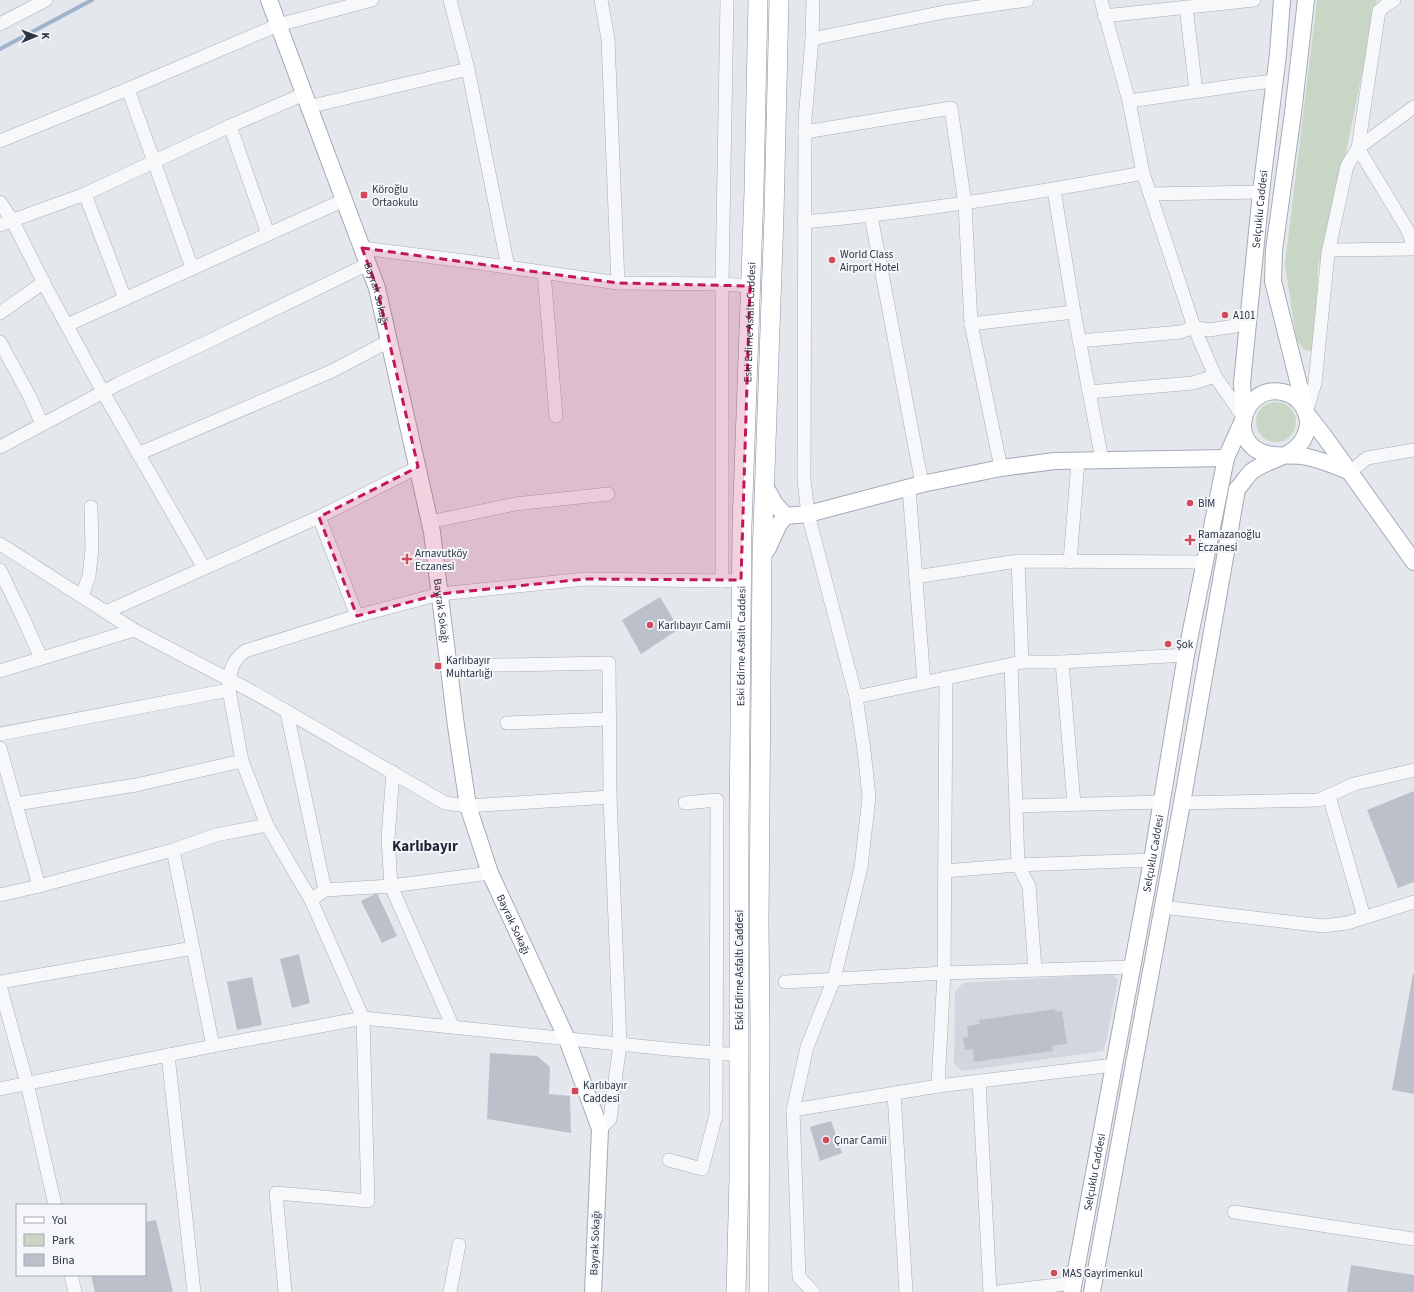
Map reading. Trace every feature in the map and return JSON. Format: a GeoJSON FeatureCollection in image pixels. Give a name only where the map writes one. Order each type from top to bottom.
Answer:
{"type":"FeatureCollection","features":[{"type":"Feature","properties":{"kind":"highway","name":"Eski Edirne Asfaltı Caddesi"},"geometry":{"type":"LineString","coordinates":[[736,1292],[739,1178],[741,580],[754,191],[758,0]]}},
{"type":"Feature","properties":{"kind":"highway","name":"Eski Edirne Asfaltı Caddesi"},"geometry":{"type":"LineString","coordinates":[[759,1292],[759,921],[762,556],[774,207],[779,0]]}},
{"type":"Feature","properties":{"kind":"main road","name":"Bayrak Sokağı"},"geometry":{"type":"LineString","coordinates":[[269,0],[377,288],[432,532],[456,726],[468,806],[490,873],[567,1039],[600,1130],[593,1292]]}},
{"type":"Feature","properties":{"kind":"main road","name":"Selçuklu Caddesi"},"geometry":{"type":"LineString","coordinates":[[1282,0],[1278,54],[1261,192],[1242,382],[1243,427],[1246,438],[1253,447],[1262,453],[1273,456],[1284,455]]}},
{"type":"Feature","properties":{"kind":"main road","name":"Selçuklu Caddesi"},"geometry":{"type":"LineString","coordinates":[[1092,1292],[1182,803],[1237,489],[1251,472],[1294,450],[1302,442],[1307,432],[1308,422],[1306,413],[1273,281],[1274,250],[1293,113],[1306,0]]}},
{"type":"Feature","properties":{"kind":"main road","name":"Selçuklu Caddesi"},"geometry":{"type":"LineString","coordinates":[[1073,1287],[1152,860],[1186,655],[1226,458],[1244,418],[1248,405],[1256,397],[1266,392],[1277,391],[1287,393],[1295,397],[1302,404],[1306,413]]}},
{"type":"Feature","properties":{"kind":"main road"},"geometry":{"type":"LineString","coordinates":[[1306,413],[1414,562]]}},
{"type":"Feature","properties":{"kind":"main road"},"geometry":{"type":"LineString","coordinates":[[1284,455],[1305,456],[1321,460],[1350,472]]}},
{"type":"Feature","properties":{"kind":"main road"},"geometry":{"type":"LineString","coordinates":[[762,556],[768,548],[779,524],[786,516],[808,514],[916,486],[1001,468],[1055,461],[1226,458]]}},
{"type":"Feature","properties":{"kind":"main road"},"geometry":{"type":"LineString","coordinates":[[764,484],[775,504],[786,516]]}},
{"type":"Feature","properties":{"kind":"main road"},"geometry":{"type":"LineString","coordinates":[[1114,1065],[1133,1065]]}},
{"type":"Feature","properties":{"kind":"street"},"geometry":{"type":"LineString","coordinates":[[0,24],[27,5],[46,0]]}},
{"type":"Feature","properties":{"kind":"street"},"geometry":{"type":"LineString","coordinates":[[0,141],[128,89],[278,25],[372,0]]}},
{"type":"Feature","properties":{"kind":"street"},"geometry":{"type":"LineString","coordinates":[[450,0],[468,69],[508,267]]}},
{"type":"Feature","properties":{"kind":"street"},"geometry":{"type":"LineString","coordinates":[[602,0],[608,39],[618,283]]}},
{"type":"Feature","properties":{"kind":"street","name":"Eski Edirne Asfaltı Caddesi"},"geometry":{"type":"LineString","coordinates":[[722,581],[722,284],[727,0]]}},
{"type":"Feature","properties":{"kind":"street"},"geometry":{"type":"LineString","coordinates":[[813,0],[812,39],[805,132],[804,480],[808,514],[856,697],[869,797],[862,867],[834,979],[808,1047],[793,1110],[799,1277],[813,1292]]}},
{"type":"Feature","properties":{"kind":"street"},"geometry":{"type":"LineString","coordinates":[[812,39],[943,6],[1027,0]]}},
{"type":"Feature","properties":{"kind":"street"},"geometry":{"type":"LineString","coordinates":[[1101,0],[1104,16],[1129,101],[1143,173],[1194,328],[1215,376],[1244,418]]}},
{"type":"Feature","properties":{"kind":"street"},"geometry":{"type":"LineString","coordinates":[[1104,16],[1180,5],[1254,0]]}},
{"type":"Feature","properties":{"kind":"street"},"geometry":{"type":"LineString","coordinates":[[1394,0],[1378,11],[1358,148],[1411,227],[1414,246]]}},
{"type":"Feature","properties":{"kind":"street"},"geometry":{"type":"LineString","coordinates":[[1180,5],[1196,91]]}},
{"type":"Feature","properties":{"kind":"street"},"geometry":{"type":"LineString","coordinates":[[6,222],[85,194],[230,126],[306,100],[468,69]]}},
{"type":"Feature","properties":{"kind":"street"},"geometry":{"type":"LineString","coordinates":[[1129,101],[1274,81]]}},
{"type":"Feature","properties":{"kind":"street"},"geometry":{"type":"LineString","coordinates":[[128,89],[192,268]]}},
{"type":"Feature","properties":{"kind":"street"},"geometry":{"type":"LineString","coordinates":[[1306,413],[1315,383],[1329,250],[1347,166],[1358,148],[1414,107]]}},
{"type":"Feature","properties":{"kind":"street"},"geometry":{"type":"LineString","coordinates":[[805,132],[951,108],[965,204],[971,324],[1001,468]]}},
{"type":"Feature","properties":{"kind":"street"},"geometry":{"type":"LineString","coordinates":[[230,126],[268,234]]}},
{"type":"Feature","properties":{"kind":"street"},"geometry":{"type":"LineString","coordinates":[[804,222],[871,216],[965,204],[1054,190],[1143,173]]}},
{"type":"Feature","properties":{"kind":"street"},"geometry":{"type":"LineString","coordinates":[[1054,190],[1079,341],[1102,460]]}},
{"type":"Feature","properties":{"kind":"street"},"geometry":{"type":"LineString","coordinates":[[1150,194],[1261,192]]}},
{"type":"Feature","properties":{"kind":"street"},"geometry":{"type":"LineString","coordinates":[[85,194],[125,298]]}},
{"type":"Feature","properties":{"kind":"street"},"geometry":{"type":"LineString","coordinates":[[67,325],[344,200]]}},
{"type":"Feature","properties":{"kind":"street"},"geometry":{"type":"LineString","coordinates":[[0,202],[6,222],[44,282],[103,392],[204,568]]}},
{"type":"Feature","properties":{"kind":"street"},"geometry":{"type":"LineString","coordinates":[[871,216],[916,486],[916,577],[924,682]]}},
{"type":"Feature","properties":{"kind":"street"},"geometry":{"type":"LineString","coordinates":[[362,248],[618,283],[722,284],[750,286]]}},
{"type":"Feature","properties":{"kind":"street"},"geometry":{"type":"LineString","coordinates":[[1329,250],[1414,250]]}},
{"type":"Feature","properties":{"kind":"street"},"geometry":{"type":"LineString","coordinates":[[0,447],[103,392],[368,264]]}},
{"type":"Feature","properties":{"kind":"street"},"geometry":{"type":"LineString","coordinates":[[544,272],[556,416]]}},
{"type":"Feature","properties":{"kind":"street"},"geometry":{"type":"LineString","coordinates":[[0,313],[44,282]]}},
{"type":"Feature","properties":{"kind":"street"},"geometry":{"type":"LineString","coordinates":[[971,324],[1074,312]]}},
{"type":"Feature","properties":{"kind":"street"},"geometry":{"type":"LineString","coordinates":[[1079,341],[1181,332],[1194,328],[1208,330],[1236,326],[1248,319]]}},
{"type":"Feature","properties":{"kind":"street"},"geometry":{"type":"LineString","coordinates":[[138,454],[332,370],[389,341]]}},
{"type":"Feature","properties":{"kind":"street"},"geometry":{"type":"LineString","coordinates":[[0,342],[30,397],[42,424]]}},
{"type":"Feature","properties":{"kind":"street"},"geometry":{"type":"LineString","coordinates":[[1089,392],[1193,383],[1215,376]]}},
{"type":"Feature","properties":{"kind":"street"},"geometry":{"type":"LineString","coordinates":[[1350,472],[1367,458],[1414,450]]}},
{"type":"Feature","properties":{"kind":"street"},"geometry":{"type":"LineString","coordinates":[[1070,562],[1078,461]]}},
{"type":"Feature","properties":{"kind":"street"},"geometry":{"type":"LineString","coordinates":[[106,612],[319,517],[418,467]]}},
{"type":"Feature","properties":{"kind":"street"},"geometry":{"type":"LineString","coordinates":[[430,522],[515,504],[608,494]]}},
{"type":"Feature","properties":{"kind":"street"},"geometry":{"type":"LineString","coordinates":[[82,596],[89,576],[92,549],[91,507]]}},
{"type":"Feature","properties":{"kind":"street"},"geometry":{"type":"LineString","coordinates":[[319,517],[357,616]]}},
{"type":"Feature","properties":{"kind":"street"},"geometry":{"type":"LineString","coordinates":[[0,544],[134,630],[229,685],[253,692],[445,803],[468,806],[610,797]]}},
{"type":"Feature","properties":{"kind":"street"},"geometry":{"type":"LineString","coordinates":[[916,577],[1018,561],[1204,562]]}},
{"type":"Feature","properties":{"kind":"street"},"geometry":{"type":"LineString","coordinates":[[1018,561],[1016,664],[1016,806],[1018,866],[1029,886],[1035,970]]}},
{"type":"Feature","properties":{"kind":"street"},"geometry":{"type":"LineString","coordinates":[[0,570],[41,658]]}},
{"type":"Feature","properties":{"kind":"street"},"geometry":{"type":"LineString","coordinates":[[285,1292],[276,1193],[368,1201],[363,1018],[311,900],[267,825],[242,761],[229,685],[233,663],[245,651],[357,616],[440,594],[585,579],[741,580]]}},
{"type":"Feature","properties":{"kind":"street"},"geometry":{"type":"LineString","coordinates":[[0,671],[134,630]]}},
{"type":"Feature","properties":{"kind":"street"},"geometry":{"type":"LineString","coordinates":[[856,697],[1016,664],[1186,655]]}},
{"type":"Feature","properties":{"kind":"street"},"geometry":{"type":"LineString","coordinates":[[1062,662],[1074,804]]}},
{"type":"Feature","properties":{"kind":"street"},"geometry":{"type":"LineString","coordinates":[[449,666],[609,663],[610,797],[620,1044],[610,1119],[600,1130]]}},
{"type":"Feature","properties":{"kind":"street"},"geometry":{"type":"LineString","coordinates":[[938,1086],[944,973],[946,679]]}},
{"type":"Feature","properties":{"kind":"street"},"geometry":{"type":"LineString","coordinates":[[0,734],[229,685]]}},
{"type":"Feature","properties":{"kind":"street"},"geometry":{"type":"LineString","coordinates":[[287,713],[325,890]]}},
{"type":"Feature","properties":{"kind":"street"},"geometry":{"type":"LineString","coordinates":[[507,723],[610,720]]}},
{"type":"Feature","properties":{"kind":"street"},"geometry":{"type":"LineString","coordinates":[[0,748],[39,886]]}},
{"type":"Feature","properties":{"kind":"street"},"geometry":{"type":"LineString","coordinates":[[16,804],[136,785],[242,761]]}},
{"type":"Feature","properties":{"kind":"street"},"geometry":{"type":"LineString","coordinates":[[1182,803],[1319,800],[1354,784],[1414,770]]}},
{"type":"Feature","properties":{"kind":"street"},"geometry":{"type":"LineString","coordinates":[[393,772],[388,838],[391,886],[453,1027]]}},
{"type":"Feature","properties":{"kind":"street"},"geometry":{"type":"LineString","coordinates":[[1329,796],[1364,917]]}},
{"type":"Feature","properties":{"kind":"street","name":"Eski Edirne Asfaltı Caddesi"},"geometry":{"type":"LineString","coordinates":[[669,1160],[702,1169],[716,1115],[717,800],[685,803]]}},
{"type":"Feature","properties":{"kind":"street"},"geometry":{"type":"LineString","coordinates":[[1016,806],[1161,802]]}},
{"type":"Feature","properties":{"kind":"street"},"geometry":{"type":"LineString","coordinates":[[0,895],[173,850],[216,835],[267,825]]}},
{"type":"Feature","properties":{"kind":"street"},"geometry":{"type":"LineString","coordinates":[[173,850],[213,1046]]}},
{"type":"Feature","properties":{"kind":"street"},"geometry":{"type":"LineString","coordinates":[[945,871],[1152,860]]}},
{"type":"Feature","properties":{"kind":"street"},"geometry":{"type":"LineString","coordinates":[[311,900],[325,890],[391,886],[490,873]]}},
{"type":"Feature","properties":{"kind":"street"},"geometry":{"type":"LineString","coordinates":[[1163,907],[1323,926],[1347,923],[1414,902]]}},
{"type":"Feature","properties":{"kind":"street"},"geometry":{"type":"LineString","coordinates":[[0,982],[193,948]]}},
{"type":"Feature","properties":{"kind":"street"},"geometry":{"type":"LineString","coordinates":[[785,982],[944,973],[1132,967]]}},
{"type":"Feature","properties":{"kind":"street"},"geometry":{"type":"LineString","coordinates":[[0,986],[27,1084],[55,1204]]}},
{"type":"Feature","properties":{"kind":"street"},"geometry":{"type":"LineString","coordinates":[[0,1089],[213,1046],[363,1018],[739,1055]]}},
{"type":"Feature","properties":{"kind":"street"},"geometry":{"type":"LineString","coordinates":[[168,1055],[194,1292]]}},
{"type":"Feature","properties":{"kind":"street"},"geometry":{"type":"LineString","coordinates":[[793,1110],[938,1086],[1114,1065]]}},
{"type":"Feature","properties":{"kind":"street"},"geometry":{"type":"LineString","coordinates":[[979,1081],[990,1292]]}},
{"type":"Feature","properties":{"kind":"street"},"geometry":{"type":"LineString","coordinates":[[894,1093],[906,1292]]}},
{"type":"Feature","properties":{"kind":"street"},"geometry":{"type":"LineString","coordinates":[[1234,1212],[1414,1239]]}},
{"type":"Feature","properties":{"kind":"street"},"geometry":{"type":"LineString","coordinates":[[450,1292],[459,1245]]}},
{"type":"Feature","properties":{"kind":"street"},"geometry":{"type":"LineString","coordinates":[[71,1276],[75,1292]]}},
{"type":"Feature","properties":{"kind":"street"},"geometry":{"type":"LineString","coordinates":[[998,1292],[1073,1287]]}},
{"type":"Feature","properties":{"kind":"highlighted area"},"geometry":{"type":"Polygon","coordinates":[[[362,248],[618,283],[750,286],[741,580],[585,579],[440,594],[357,616],[319,517],[418,467],[377,288],[362,248]]]}},
{"type":"Feature","properties":{"kind":"shaded area"},"geometry":{"type":"Polygon","coordinates":[[[1112,974],[1118,980],[1103,1051],[962,1071],[954,1064],[955,992],[963,983],[1112,974]]]}},
{"type":"Feature","properties":{"kind":"green space"},"geometry":{"type":"Polygon","coordinates":[[[1317,0],[1377,0],[1342,172],[1318,268],[1314,352],[1303,349],[1296,338],[1285,264],[1317,0]]]}},
{"type":"Feature","properties":{"kind":"green space"},"geometry":{"type":"Polygon","coordinates":[[[1280,402],[1287,405],[1293,411],[1296,422],[1295,430],[1287,439],[1280,442],[1272,442],[1265,439],[1257,430],[1256,418],[1259,411],[1268,403],[1280,402]]]}},
{"type":"Feature","properties":{"kind":"building","name":"Karlıbayır Camii"},"geometry":{"type":"Polygon","coordinates":[[[660,597],[679,629],[641,654],[622,620],[660,597]]]}},
{"type":"Feature","properties":{"kind":"building"},"geometry":{"type":"Polygon","coordinates":[[[1414,791],[1414,882],[1398,888],[1367,810],[1414,791]]]}},
{"type":"Feature","properties":{"kind":"building"},"geometry":{"type":"Polygon","coordinates":[[[377,893],[397,936],[382,943],[361,901],[377,893]]]}},
{"type":"Feature","properties":{"kind":"building"},"geometry":{"type":"Polygon","coordinates":[[[299,954],[310,1003],[292,1008],[280,959],[299,954]]]}},
{"type":"Feature","properties":{"kind":"building"},"geometry":{"type":"Polygon","coordinates":[[[1414,974],[1414,1094],[1392,1090],[1414,974]]]}},
{"type":"Feature","properties":{"kind":"building"},"geometry":{"type":"Polygon","coordinates":[[[252,977],[262,1025],[237,1030],[227,982],[252,977]]]}},
{"type":"Feature","properties":{"kind":"building"},"geometry":{"type":"Polygon","coordinates":[[[1055,1009],[1055,1012],[1062,1011],[1067,1044],[1052,1046],[1053,1051],[974,1062],[973,1049],[965,1050],[963,1038],[968,1037],[967,1026],[980,1024],[979,1020],[1055,1009]]]}},
{"type":"Feature","properties":{"kind":"building"},"geometry":{"type":"Polygon","coordinates":[[[490,1053],[537,1056],[550,1067],[549,1094],[570,1096],[571,1133],[487,1119],[490,1053]]]}},
{"type":"Feature","properties":{"kind":"building","name":"Çınar Camii"},"geometry":{"type":"Polygon","coordinates":[[[831,1121],[842,1153],[820,1161],[810,1127],[831,1121]]]}},
{"type":"Feature","properties":{"kind":"building"},"geometry":{"type":"Polygon","coordinates":[[[156,1220],[173,1292],[95,1292],[91,1276],[146,1276],[146,1222],[156,1220]]]}},
{"type":"Feature","properties":{"kind":"building"},"geometry":{"type":"Polygon","coordinates":[[[1351,1265],[1414,1275],[1414,1292],[1347,1292],[1351,1265]]]}},
{"type":"Feature","properties":{"kind":"waterway"},"geometry":{"type":"LineString","coordinates":[[0,49],[92,0]]}},
{"type":"Feature","properties":{"kind":"place","name":"Köroğlu Ortaokulu"},"geometry":{"type":"Point","coordinates":[364,195]}},
{"type":"Feature","properties":{"kind":"place","name":"World Class Airport Hotel"},"geometry":{"type":"Point","coordinates":[832,260]}},
{"type":"Feature","properties":{"kind":"place","name":"A101"},"geometry":{"type":"Point","coordinates":[1225,315]}},
{"type":"Feature","properties":{"kind":"place","name":"BİM"},"geometry":{"type":"Point","coordinates":[1190,503]}},
{"type":"Feature","properties":{"kind":"place","name":"Ramazanoğlu Eczanesi"},"geometry":{"type":"Point","coordinates":[1190,540]}},
{"type":"Feature","properties":{"kind":"place","name":"Arnavutköy Eczanesi"},"geometry":{"type":"Point","coordinates":[407,559]}},
{"type":"Feature","properties":{"kind":"place","name":"Karlıbayır Camii"},"geometry":{"type":"Point","coordinates":[650,625]}},
{"type":"Feature","properties":{"kind":"place","name":"Şok"},"geometry":{"type":"Point","coordinates":[1168,644]}},
{"type":"Feature","properties":{"kind":"place","name":"Karlıbayır Muhtarlığı"},"geometry":{"type":"Point","coordinates":[438,666]}},
{"type":"Feature","properties":{"kind":"place","name":"Karlıbayır Caddesi"},"geometry":{"type":"Point","coordinates":[575,1091]}},
{"type":"Feature","properties":{"kind":"place","name":"Çınar Camii"},"geometry":{"type":"Point","coordinates":[826,1140]}},
{"type":"Feature","properties":{"kind":"place","name":"MAS Gayrimenkul"},"geometry":{"type":"Point","coordinates":[1054,1273]}},
{"type":"Feature","properties":{"kind":"district","name":"Karlıbayır"},"geometry":{"type":"Point","coordinates":[425,846]}}]}
